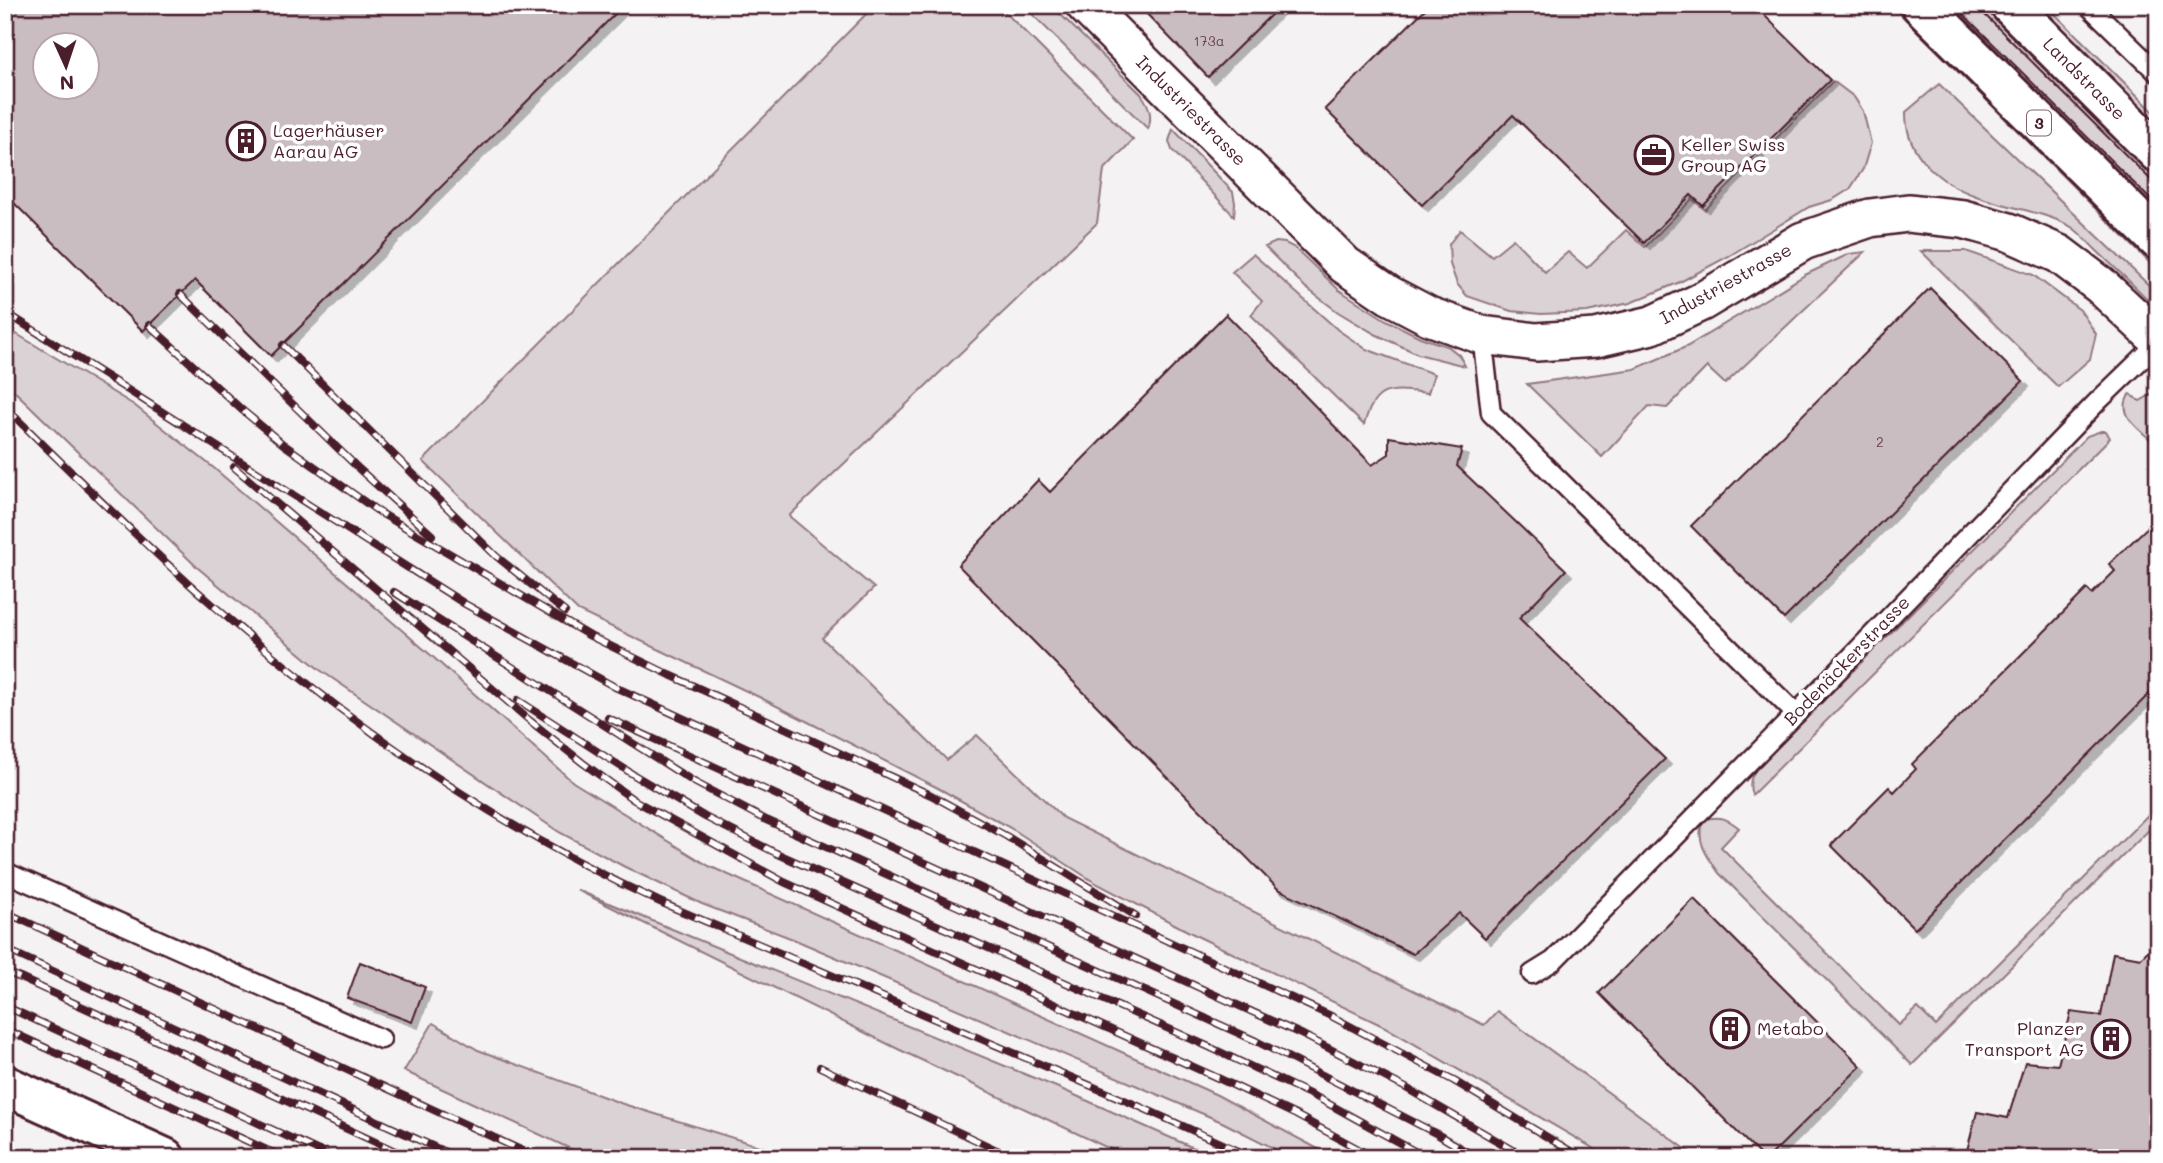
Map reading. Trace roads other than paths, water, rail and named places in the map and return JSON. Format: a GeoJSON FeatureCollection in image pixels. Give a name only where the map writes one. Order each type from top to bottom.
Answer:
{"type":"FeatureCollection","features":[{"type":"Feature","properties":{"kind":"main road","name":"3"},"geometry":{"type":"LineString","coordinates":[[1921,5],[2158,240]]}},
{"type":"Feature","properties":{"kind":"main road","name":"Landstrasse"},"geometry":{"type":"LineString","coordinates":[[2010,5],[2158,153]]}},
{"type":"Feature","properties":{"kind":"main road"},"geometry":{"type":"LineString","coordinates":[[5,1085],[165,1158]]}},
{"type":"Feature","properties":{"kind":"street","name":"Industriestrasse"},"geometry":{"type":"LineString","coordinates":[[1085,5],[1345,265],[1389,295],[1429,316],[1482,335],[1536,342],[1596,338],[1652,325],[1701,302],[1803,241],[1870,218],[1908,213],[1963,219],[2010,232],[2059,254],[2099,285],[2158,341]]}},
{"type":"Feature","properties":{"kind":"lane"},"geometry":{"type":"LineString","coordinates":[[2088,5],[2158,73]]}},
{"type":"Feature","properties":{"kind":"lane"},"geometry":{"type":"LineString","coordinates":[[1482,335],[1490,413],[1796,714]]}},
{"type":"Feature","properties":{"kind":"lane","name":"Bodenäckerstrasse"},"geometry":{"type":"LineString","coordinates":[[1532,974],[1553,961],[2158,341]]}},
{"type":"Feature","properties":{"kind":"lane"},"geometry":{"type":"LineString","coordinates":[[5,872],[381,1040]]}},
{"type":"Feature","properties":{"kind":"tram line"},"geometry":{"type":"LineString","coordinates":[[1954,5],[2158,207]]}},
{"type":"Feature","properties":{"kind":"tram line"},"geometry":{"type":"LineString","coordinates":[[1975,5],[2158,187]]}},
{"type":"Feature","properties":{"kind":"railway"},"geometry":{"type":"LineString","coordinates":[[180,294],[359,469],[432,535]]}},
{"type":"Feature","properties":{"kind":"railway"},"geometry":{"type":"LineString","coordinates":[[5,312],[465,604],[615,687],[1331,1016],[1454,1081],[1582,1158]]}},
{"type":"Feature","properties":{"kind":"railway"},"geometry":{"type":"LineString","coordinates":[[149,325],[283,444],[379,512],[590,636],[931,795],[1006,836],[1136,916]]}},
{"type":"Feature","properties":{"kind":"railway"},"geometry":{"type":"LineString","coordinates":[[283,345],[496,556],[565,612]]}},
{"type":"Feature","properties":{"kind":"railway"},"geometry":{"type":"LineString","coordinates":[[5,407],[148,546],[249,636],[359,723],[476,802],[597,872],[660,902],[1254,1158]]}},
{"type":"Feature","properties":{"kind":"railway"},"geometry":{"type":"LineString","coordinates":[[234,467],[529,720],[634,800],[784,882],[1220,1079],[1296,1115],[1375,1158]]}},
{"type":"Feature","properties":{"kind":"railway"},"geometry":{"type":"LineString","coordinates":[[394,592],[694,782],[764,819],[1256,1041],[1437,1134],[1477,1158]]}},
{"type":"Feature","properties":{"kind":"railway"},"geometry":{"type":"LineString","coordinates":[[518,700],[634,775],[705,817],[776,853],[1318,1098],[1427,1158]]}},
{"type":"Feature","properties":{"kind":"railway"},"geometry":{"type":"LineString","coordinates":[[608,718],[1303,1035],[1406,1088],[1527,1158]]}},
{"type":"Feature","properties":{"kind":"railway"},"geometry":{"type":"LineString","coordinates":[[5,912],[538,1158]]}},
{"type":"Feature","properties":{"kind":"railway"},"geometry":{"type":"LineString","coordinates":[[5,949],[458,1158]]}},
{"type":"Feature","properties":{"kind":"railway"},"geometry":{"type":"LineString","coordinates":[[5,971],[410,1158]]}},
{"type":"Feature","properties":{"kind":"railway"},"geometry":{"type":"LineString","coordinates":[[5,1006],[334,1158]]}},
{"type":"Feature","properties":{"kind":"railway"},"geometry":{"type":"LineString","coordinates":[[5,1029],[284,1158]]}},
{"type":"Feature","properties":{"kind":"railway"},"geometry":{"type":"LineString","coordinates":[[820,1067],[1014,1158]]}},
{"type":"Feature","properties":{"kind":"place","name":"Lagerhäuser Aarau AG"},"geometry":{"type":"Point","coordinates":[246,141]}},
{"type":"Feature","properties":{"kind":"place","name":"Keller Swiss Group AG"},"geometry":{"type":"Point","coordinates":[1654,155]}},
{"type":"Feature","properties":{"kind":"place","name":"Metabo"},"geometry":{"type":"Point","coordinates":[1730,1029]}},
{"type":"Feature","properties":{"kind":"place","name":"Planzer Transport AG"},"geometry":{"type":"Point","coordinates":[2111,1039]}}]}
